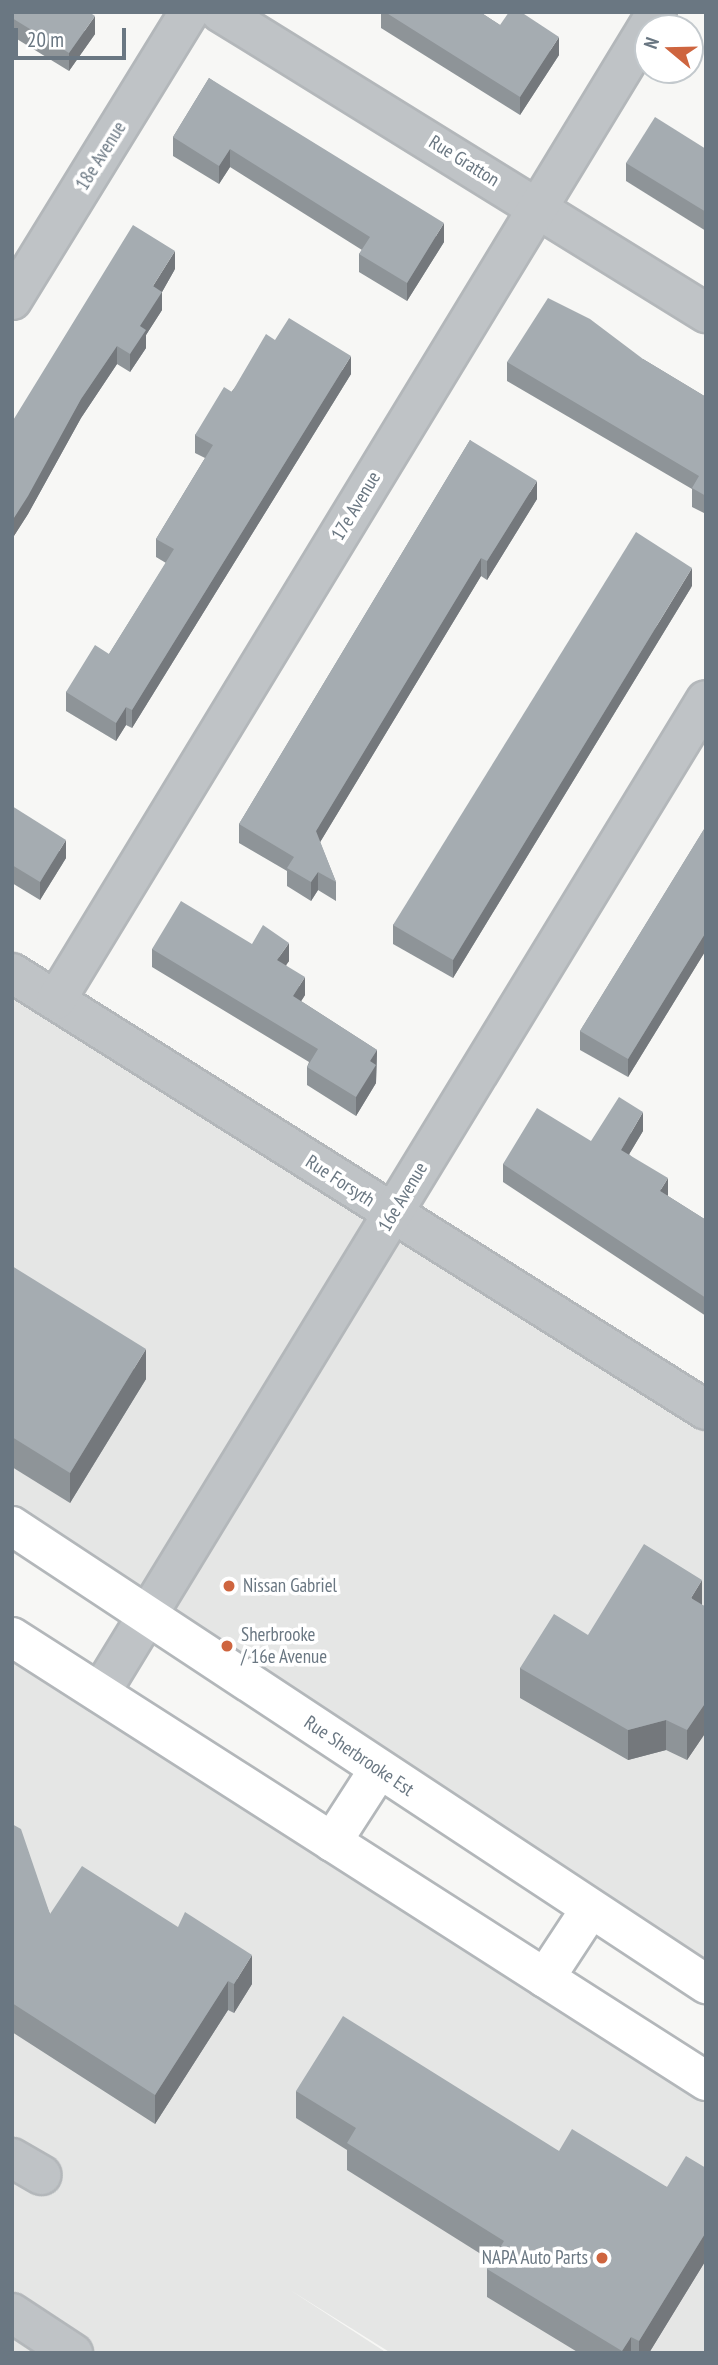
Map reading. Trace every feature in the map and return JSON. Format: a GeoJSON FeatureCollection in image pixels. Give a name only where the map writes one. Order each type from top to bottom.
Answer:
{"type":"FeatureCollection","features":[{"type":"Feature","properties":{"kind":"main road","name":"Rue Sherbrooke Est"},"geometry":{"type":"LineString","coordinates":[[12,1526],[149,1614],[589,1911],[706,1984]]}},
{"type":"Feature","properties":{"kind":"main road"},"geometry":{"type":"LineString","coordinates":[[12,1637],[706,2081]]}},
{"type":"Feature","properties":{"kind":"main road"},"geometry":{"type":"LineString","coordinates":[[332,1842],[379,1769]]}},
{"type":"Feature","properties":{"kind":"main road"},"geometry":{"type":"LineString","coordinates":[[545,1978],[589,1911]]}},
{"type":"Feature","properties":{"kind":"street","name":"18e Avenue"},"geometry":{"type":"LineString","coordinates":[[12,300],[189,12]]}},
{"type":"Feature","properties":{"kind":"street","name":"Rue Gratton"},"geometry":{"type":"LineString","coordinates":[[220,12],[706,313]]}},
{"type":"Feature","properties":{"kind":"street","name":"17e Avenue"},"geometry":{"type":"LineString","coordinates":[[56,1000],[657,12]]}},
{"type":"Feature","properties":{"kind":"street","name":"16e Avenue"},"geometry":{"type":"LineString","coordinates":[[100,1693],[706,700]]}},
{"type":"Feature","properties":{"kind":"street","name":"Rue Forsyth"},"geometry":{"type":"LineString","coordinates":[[12,973],[706,1410]]}},
{"type":"Feature","properties":{"kind":"street"},"geometry":{"type":"LineString","coordinates":[[12,2313],[73,2353]]}},
{"type":"Feature","properties":{"kind":"shaded area"},"geometry":{"type":"Polygon","coordinates":[[[12,972],[706,1411],[706,1971],[12,1527],[12,972]]]}},
{"type":"Feature","properties":{"kind":"shaded area"},"geometry":{"type":"Polygon","coordinates":[[[12,1638],[706,2082],[706,2353],[391,2353],[290,2290],[387,2353],[12,2353],[12,1638]]]}},
{"type":"Feature","properties":{"kind":"building"},"geometry":{"type":"Polygon","coordinates":[[[12,12],[89,12],[95,16],[69,53],[12,18],[12,12]]]}},
{"type":"Feature","properties":{"kind":"building"},"geometry":{"type":"Polygon","coordinates":[[[385,12],[480,12],[500,25],[509,12],[521,12],[559,37],[520,97],[385,12]]]}},
{"type":"Feature","properties":{"kind":"building"},"geometry":{"type":"Polygon","coordinates":[[[209,78],[444,223],[407,283],[359,254],[370,237],[230,149],[219,166],[173,137],[209,78]]]}},
{"type":"Feature","properties":{"kind":"building"},"geometry":{"type":"Polygon","coordinates":[[[655,117],[706,149],[706,212],[626,163],[655,117]]]}},
{"type":"Feature","properties":{"kind":"building"},"geometry":{"type":"Polygon","coordinates":[[[133,225],[175,251],[153,286],[162,292],[140,326],[146,330],[130,354],[117,346],[81,399],[12,521],[12,422],[133,225]]]}},
{"type":"Feature","properties":{"kind":"building"},"geometry":{"type":"Polygon","coordinates":[[[548,298],[590,319],[643,359],[706,397],[706,496],[692,488],[699,476],[507,362],[548,298]]]}},
{"type":"Feature","properties":{"kind":"building"},"geometry":{"type":"Polygon","coordinates":[[[289,318],[351,356],[132,710],[126,707],[116,723],[66,692],[95,645],[109,654],[174,549],[156,539],[213,445],[195,435],[224,387],[232,392],[266,334],[275,340],[289,318]]]}},
{"type":"Feature","properties":{"kind":"building"},"geometry":{"type":"Polygon","coordinates":[[[470,440],[537,481],[487,561],[481,558],[316,831],[336,882],[318,872],[311,882],[287,868],[294,857],[239,824],[470,440]]]}},
{"type":"Feature","properties":{"kind":"building"},"geometry":{"type":"Polygon","coordinates":[[[636,532],[692,568],[453,960],[393,925],[636,532]]]}},
{"type":"Feature","properties":{"kind":"building"},"geometry":{"type":"Polygon","coordinates":[[[12,806],[66,840],[40,882],[12,865],[12,806]]]}},
{"type":"Feature","properties":{"kind":"building"},"geometry":{"type":"Polygon","coordinates":[[[706,826],[706,932],[628,1059],[580,1031],[706,826]]]}},
{"type":"Feature","properties":{"kind":"building"},"geometry":{"type":"Polygon","coordinates":[[[181,901],[252,944],[263,925],[289,943],[277,960],[305,977],[293,996],[377,1050],[370,1061],[376,1065],[356,1097],[307,1067],[318,1049],[152,949],[181,901]]]}},
{"type":"Feature","properties":{"kind":"building"},"geometry":{"type":"Polygon","coordinates":[[[619,1097],[643,1112],[621,1150],[668,1178],[660,1191],[706,1220],[706,1298],[503,1164],[537,1108],[591,1141],[619,1097]]]}},
{"type":"Feature","properties":{"kind":"building"},"geometry":{"type":"Polygon","coordinates":[[[12,1266],[146,1349],[70,1473],[12,1437],[12,1266]]]}},
{"type":"Feature","properties":{"kind":"building"},"geometry":{"type":"Polygon","coordinates":[[[644,1544],[702,1580],[691,1598],[706,1607],[706,1702],[687,1730],[666,1720],[628,1730],[520,1668],[554,1614],[588,1635],[644,1544]]]}},
{"type":"Feature","properties":{"kind":"building"},"geometry":{"type":"Polygon","coordinates":[[[12,1824],[21,1829],[50,1914],[82,1866],[178,1927],[185,1912],[252,1955],[234,1984],[228,1981],[155,2095],[12,2003],[12,1824]]]}},
{"type":"Feature","properties":{"kind":"building"},"geometry":{"type":"Polygon","coordinates":[[[343,2016],[559,2151],[572,2129],[667,2187],[686,2156],[706,2168],[706,2232],[639,2341],[631,2337],[622,2351],[487,2269],[504,2241],[347,2143],[356,2128],[296,2091],[343,2016]]]}},
{"type":"Feature","properties":{"kind":"place","name":"Nissan Gabriel"},"geometry":{"type":"Point","coordinates":[229,1586]}},
{"type":"Feature","properties":{"kind":"place","name":"Sherbrooke / 16e Avenue"},"geometry":{"type":"Point","coordinates":[227,1646]}},
{"type":"Feature","properties":{"kind":"place","name":"NAPA Auto Parts"},"geometry":{"type":"Point","coordinates":[602,2258]}}]}
